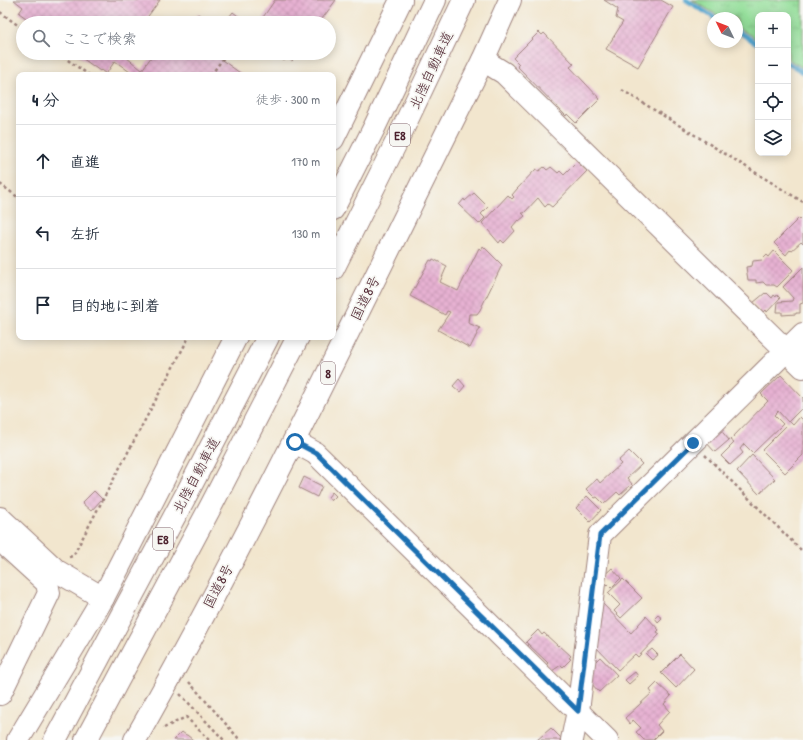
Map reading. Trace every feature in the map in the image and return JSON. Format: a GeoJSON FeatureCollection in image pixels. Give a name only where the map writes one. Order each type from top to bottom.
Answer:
{"type":"FeatureCollection","features":[{"type":"Feature","properties":{"kind":"main road"},"geometry":{"type":"LineString","coordinates":[[336,133],[401,0]]}},
{"type":"Feature","properties":{"kind":"main road","name":"北陸自動車道"},"geometry":{"type":"LineString","coordinates":[[336,203],[374,128],[435,0]]}},
{"type":"Feature","properties":{"kind":"main road","name":"北陸自動車道"},"geometry":{"type":"LineString","coordinates":[[336,263],[397,141],[464,0]]}},
{"type":"Feature","properties":{"kind":"main road","name":"国道8号"},"geometry":{"type":"LineString","coordinates":[[135,740],[176,682],[483,60],[510,0]]}},
{"type":"Feature","properties":{"kind":"main road"},"geometry":{"type":"LineString","coordinates":[[483,60],[504,73],[803,368]]}},
{"type":"Feature","properties":{"kind":"main road"},"geometry":{"type":"LineString","coordinates":[[572,740],[578,711],[600,535],[803,334]]}},
{"type":"Feature","properties":{"kind":"main road"},"geometry":{"type":"LineString","coordinates":[[18,740],[104,598],[234,340]]}},
{"type":"Feature","properties":{"kind":"main road","name":"北陸自動車道"},"geometry":{"type":"LineString","coordinates":[[55,740],[266,340]]}},
{"type":"Feature","properties":{"kind":"main road","name":"北陸自動車道"},"geometry":{"type":"LineString","coordinates":[[86,740],[211,506],[296,340]]}},
{"type":"Feature","properties":{"kind":"main road"},"geometry":{"type":"LineString","coordinates":[[295,442],[316,453],[607,740]]}},
{"type":"Feature","properties":{"kind":"main road"},"geometry":{"type":"LineString","coordinates":[[0,518],[57,571],[104,598]]}},
{"type":"Feature","properties":{"kind":"main road"},"geometry":{"type":"LineString","coordinates":[[0,540],[47,583],[49,592],[0,694]]}},
{"type":"Feature","properties":{"kind":"path"},"geometry":{"type":"LineString","coordinates":[[0,12],[16,24]]}},
{"type":"Feature","properties":{"kind":"path"},"geometry":{"type":"LineString","coordinates":[[68,60],[85,72]]}},
{"type":"Feature","properties":{"kind":"path"},"geometry":{"type":"LineString","coordinates":[[213,72],[222,60]]}},
{"type":"Feature","properties":{"kind":"path"},"geometry":{"type":"LineString","coordinates":[[622,90],[803,202]]}},
{"type":"Feature","properties":{"kind":"path"},"geometry":{"type":"LineString","coordinates":[[0,184],[16,196]]}},
{"type":"Feature","properties":{"kind":"path"},"geometry":{"type":"LineString","coordinates":[[65,557],[73,556],[187,340]]}},
{"type":"Feature","properties":{"kind":"path"},"geometry":{"type":"LineString","coordinates":[[693,443],[803,552]]}},
{"type":"Feature","properties":{"kind":"path"},"geometry":{"type":"LineString","coordinates":[[176,682],[179,693],[224,740]]}},
{"type":"Feature","properties":{"kind":"path"},"geometry":{"type":"LineString","coordinates":[[176,682],[240,740]]}},
{"type":"Feature","properties":{"kind":"path"},"geometry":{"type":"LineString","coordinates":[[163,728],[186,717],[209,740]]}},
{"type":"Feature","properties":{"kind":"green space"},"geometry":{"type":"Polygon","coordinates":[[[692,0],[803,0],[803,68],[791,61],[791,12],[755,12],[755,38],[743,31],[743,12],[712,12],[692,0]]]}},
{"type":"Feature","properties":{"kind":"building"},"geometry":{"type":"Polygon","coordinates":[[[14,0],[160,0],[148,16],[23,16],[19,13],[23,7],[14,0]]]}},
{"type":"Feature","properties":{"kind":"building"},"geometry":{"type":"Polygon","coordinates":[[[275,0],[336,0],[324,16],[264,16],[275,0]]]}},
{"type":"Feature","properties":{"kind":"building"},"geometry":{"type":"Polygon","coordinates":[[[604,0],[661,0],[673,7],[638,67],[606,49],[623,22],[616,18],[618,9],[604,0]]]}},
{"type":"Feature","properties":{"kind":"building"},"geometry":{"type":"Polygon","coordinates":[[[233,12],[238,16],[230,16],[233,12]]]}},
{"type":"Feature","properties":{"kind":"building"},"geometry":{"type":"Polygon","coordinates":[[[539,32],[542,35],[544,33],[574,64],[570,67],[600,99],[576,123],[567,114],[566,116],[517,66],[519,64],[513,58],[539,32]]]}},
{"type":"Feature","properties":{"kind":"building"},"geometry":{"type":"Polygon","coordinates":[[[85,60],[130,60],[142,70],[149,60],[222,60],[239,72],[130,72],[115,61],[107,72],[100,71],[85,60]]]}},
{"type":"Feature","properties":{"kind":"building"},"geometry":{"type":"Polygon","coordinates":[[[577,162],[587,171],[552,207],[548,204],[545,207],[538,198],[524,213],[522,213],[525,216],[519,221],[518,220],[512,227],[515,231],[504,243],[501,240],[499,243],[482,223],[508,195],[512,199],[514,197],[512,195],[536,169],[539,171],[544,167],[547,170],[551,167],[558,173],[560,171],[564,175],[577,162]]]}},
{"type":"Feature","properties":{"kind":"building"},"geometry":{"type":"Polygon","coordinates":[[[474,193],[488,207],[481,214],[485,218],[479,224],[459,205],[464,199],[465,201],[474,193]]]}},
{"type":"Feature","properties":{"kind":"building"},"geometry":{"type":"Polygon","coordinates":[[[799,218],[801,220],[803,218],[803,244],[801,242],[786,255],[774,243],[799,218]]]}},
{"type":"Feature","properties":{"kind":"building"},"geometry":{"type":"Polygon","coordinates":[[[483,246],[502,265],[480,310],[477,314],[469,314],[468,323],[480,328],[470,348],[438,330],[450,312],[447,311],[445,315],[410,296],[430,260],[432,261],[433,259],[447,266],[440,282],[458,291],[479,248],[481,250],[483,246]]]}},
{"type":"Feature","properties":{"kind":"building"},"geometry":{"type":"Polygon","coordinates":[[[774,251],[793,270],[788,276],[777,287],[774,285],[766,285],[763,282],[756,283],[756,280],[748,280],[746,267],[752,266],[753,261],[762,260],[767,255],[769,257],[774,251]]]}},
{"type":"Feature","properties":{"kind":"building"},"geometry":{"type":"Polygon","coordinates":[[[803,267],[803,303],[800,304],[800,313],[782,315],[782,312],[777,312],[778,302],[792,301],[793,298],[783,287],[803,267]]]}},
{"type":"Feature","properties":{"kind":"building"},"geometry":{"type":"Polygon","coordinates":[[[765,293],[772,298],[774,295],[776,297],[777,295],[780,298],[767,312],[766,310],[762,314],[753,303],[765,293]]]}},
{"type":"Feature","properties":{"kind":"building"},"geometry":{"type":"Polygon","coordinates":[[[781,375],[803,398],[803,407],[788,422],[778,411],[774,415],[783,424],[753,453],[744,444],[740,449],[743,453],[730,465],[721,456],[734,443],[730,440],[768,401],[761,394],[781,375]]]}},
{"type":"Feature","properties":{"kind":"building"},"geometry":{"type":"Polygon","coordinates":[[[459,379],[465,386],[460,392],[453,386],[459,379]]]}},
{"type":"Feature","properties":{"kind":"building"},"geometry":{"type":"Polygon","coordinates":[[[800,417],[803,420],[803,455],[785,473],[762,450],[790,422],[793,425],[800,417]]]}},
{"type":"Feature","properties":{"kind":"building"},"geometry":{"type":"Polygon","coordinates":[[[719,428],[729,440],[715,452],[705,441],[719,428]]]}},
{"type":"Feature","properties":{"kind":"building"},"geometry":{"type":"Polygon","coordinates":[[[629,451],[642,464],[627,478],[632,484],[620,495],[617,492],[604,504],[586,489],[597,479],[600,483],[621,464],[618,461],[629,451]]]}},
{"type":"Feature","properties":{"kind":"building"},"geometry":{"type":"Polygon","coordinates":[[[752,455],[775,479],[759,494],[737,471],[752,455]]]}},
{"type":"Feature","properties":{"kind":"building"},"geometry":{"type":"Polygon","coordinates":[[[304,477],[322,486],[317,497],[299,488],[304,477]]]}},
{"type":"Feature","properties":{"kind":"building"},"geometry":{"type":"Polygon","coordinates":[[[94,491],[102,499],[91,511],[82,503],[94,491]]]}},
{"type":"Feature","properties":{"kind":"building"},"geometry":{"type":"Polygon","coordinates":[[[332,492],[336,496],[331,501],[328,497],[332,492]]]}},
{"type":"Feature","properties":{"kind":"building"},"geometry":{"type":"Polygon","coordinates":[[[587,496],[601,510],[590,522],[576,508],[587,496]]]}},
{"type":"Feature","properties":{"kind":"building"},"geometry":{"type":"Polygon","coordinates":[[[612,568],[621,578],[611,588],[601,578],[612,568]]]}},
{"type":"Feature","properties":{"kind":"building"},"geometry":{"type":"Polygon","coordinates":[[[623,579],[642,598],[621,618],[614,611],[620,605],[608,593],[623,579]]]}},
{"type":"Feature","properties":{"kind":"building"},"geometry":{"type":"Polygon","coordinates":[[[601,602],[631,633],[646,616],[659,630],[657,632],[660,634],[638,657],[635,654],[618,670],[595,646],[601,602]]]}},
{"type":"Feature","properties":{"kind":"building"},"geometry":{"type":"Polygon","coordinates":[[[658,615],[662,618],[658,622],[655,618],[658,615]]]}},
{"type":"Feature","properties":{"kind":"building"},"geometry":{"type":"Polygon","coordinates":[[[538,630],[542,635],[544,633],[571,656],[569,658],[571,659],[563,667],[561,665],[552,671],[546,665],[548,663],[526,642],[538,630]]]}},
{"type":"Feature","properties":{"kind":"building"},"geometry":{"type":"Polygon","coordinates":[[[652,649],[658,655],[652,660],[646,654],[652,649]]]}},
{"type":"Feature","properties":{"kind":"building"},"geometry":{"type":"Polygon","coordinates":[[[680,654],[694,669],[676,688],[661,673],[680,654]]]}},
{"type":"Feature","properties":{"kind":"building"},"geometry":{"type":"Polygon","coordinates":[[[600,657],[617,675],[599,692],[590,682],[593,664],[600,657]]]}},
{"type":"Feature","properties":{"kind":"building"},"geometry":{"type":"Polygon","coordinates":[[[635,672],[638,676],[629,684],[625,680],[635,672]]]}},
{"type":"Feature","properties":{"kind":"building"},"geometry":{"type":"Polygon","coordinates":[[[657,683],[671,696],[664,704],[670,711],[657,725],[662,731],[653,740],[644,740],[636,732],[641,728],[633,720],[630,724],[625,718],[652,693],[650,690],[657,683]]]}},
{"type":"Feature","properties":{"kind":"building"},"geometry":{"type":"Polygon","coordinates":[[[551,728],[563,740],[537,740],[551,728]]]}},
{"type":"Feature","properties":{"kind":"building"},"geometry":{"type":"Polygon","coordinates":[[[182,732],[187,735],[193,740],[174,740],[182,732]]]}},
{"type":"Feature","properties":{"kind":"waterway"},"geometry":{"type":"LineString","coordinates":[[686,0],[707,13]]}},
{"type":"Feature","properties":{"kind":"waterway"},"geometry":{"type":"LineString","coordinates":[[743,35],[755,42]]}},
{"type":"Feature","properties":{"kind":"waterway"},"geometry":{"type":"LineString","coordinates":[[791,65],[803,72]]}},
{"type":"Feature","properties":{"kind":"route"},"geometry":{"type":"LineString","coordinates":[[295,442],[316,453],[578,711],[600,535],[693,443]]}}]}
